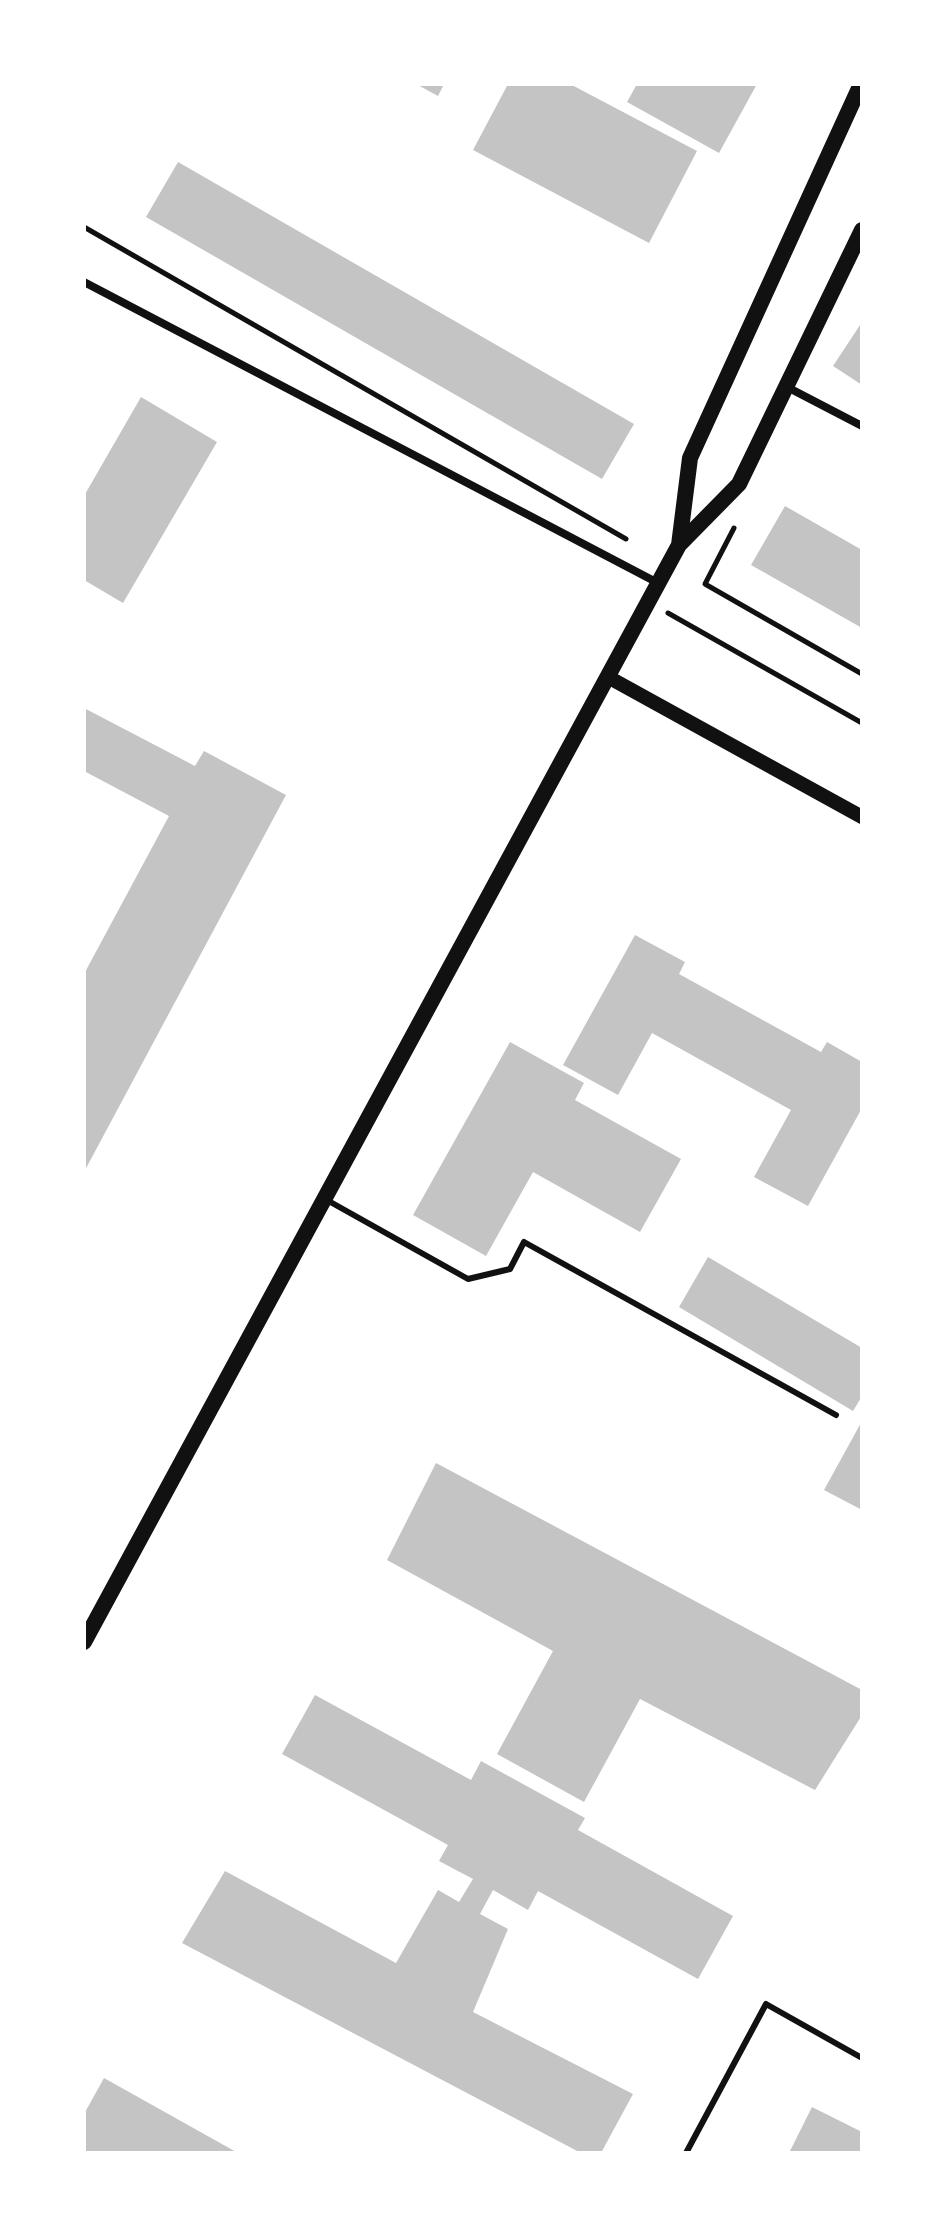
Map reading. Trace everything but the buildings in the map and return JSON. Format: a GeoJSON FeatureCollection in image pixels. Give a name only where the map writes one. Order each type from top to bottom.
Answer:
{"type":"FeatureCollection","features":[{"type":"Feature","properties":{"kind":"main road"},"geometry":{"type":"LineString","coordinates":[[679,545],[690,458],[861,84]]}},
{"type":"Feature","properties":{"kind":"main road"},"geometry":{"type":"LineString","coordinates":[[84,1642],[679,545],[739,484],[862,230]]}},
{"type":"Feature","properties":{"kind":"street"},"geometry":{"type":"LineString","coordinates":[[84,282],[658,583]]}},
{"type":"Feature","properties":{"kind":"street"},"geometry":{"type":"LineString","coordinates":[[787,387],[862,426]]}},
{"type":"Feature","properties":{"kind":"street"},"geometry":{"type":"LineString","coordinates":[[608,677],[862,817]]}},
{"type":"Feature","properties":{"kind":"lane"},"geometry":{"type":"LineString","coordinates":[[325,1199],[468,1279],[510,1269],[524,1242],[836,1415]]}},
{"type":"Feature","properties":{"kind":"lane"},"geometry":{"type":"LineString","coordinates":[[686,2153],[766,2004],[862,2058]]}},
{"type":"Feature","properties":{"kind":"path"},"geometry":{"type":"LineString","coordinates":[[84,227],[626,539]]}},
{"type":"Feature","properties":{"kind":"path"},"geometry":{"type":"LineString","coordinates":[[705,584],[862,674]]}},
{"type":"Feature","properties":{"kind":"path"},"geometry":{"type":"LineString","coordinates":[[688,624],[862,723]]}}]}
